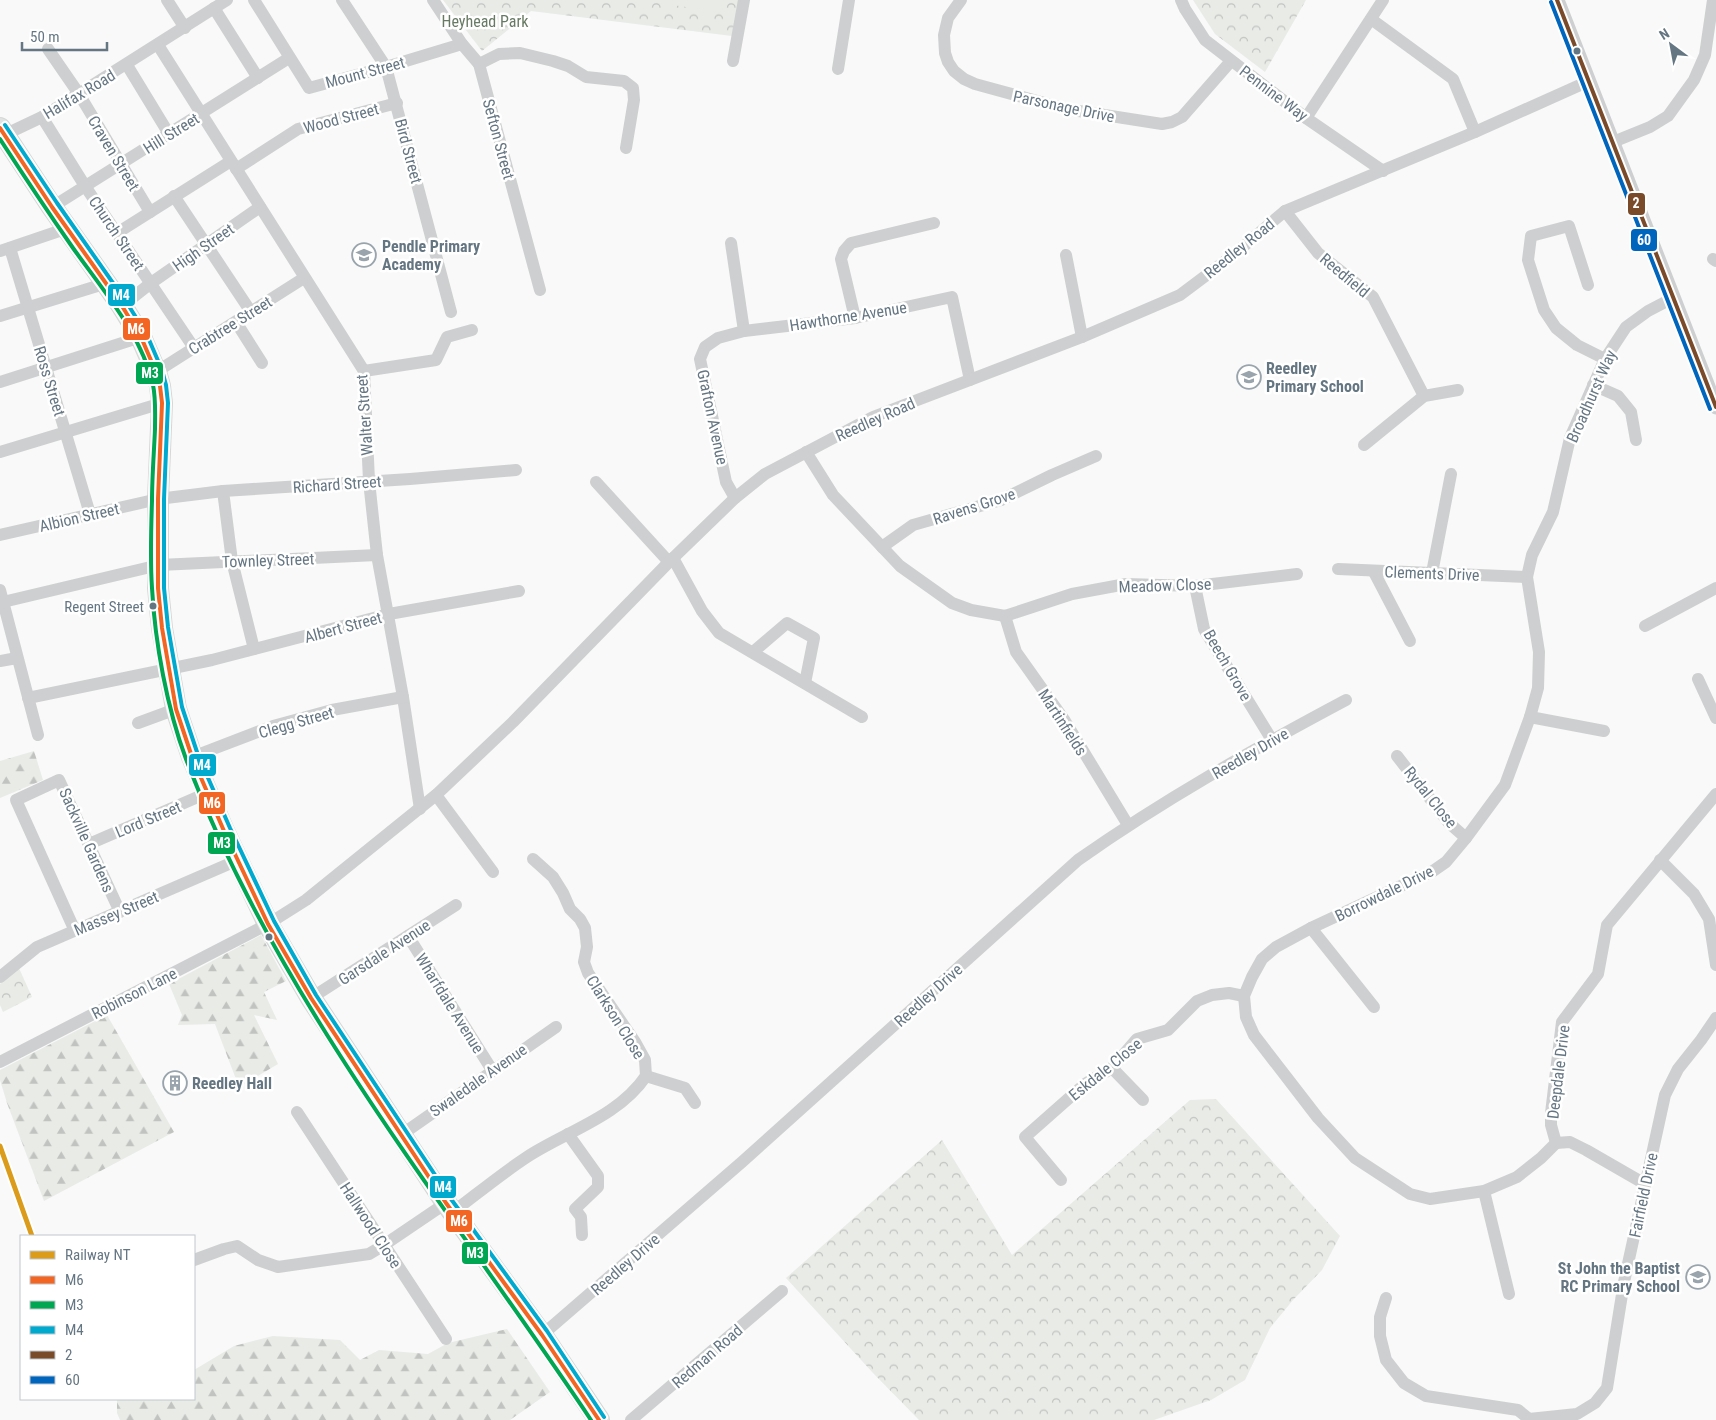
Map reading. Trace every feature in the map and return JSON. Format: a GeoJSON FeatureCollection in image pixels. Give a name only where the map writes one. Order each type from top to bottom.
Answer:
{"type":"FeatureCollection","features":[{"type":"Feature","properties":{"kind":"highway"},"geometry":{"type":"LineString","coordinates":[[2,132],[122,306],[141,337],[156,372],[162,403],[158,499],[158,588],[176,709],[206,793],[268,924],[312,998],[449,1208],[542,1335],[599,1420]]}},
{"type":"Feature","properties":{"kind":"street"},"geometry":{"type":"LineString","coordinates":[[167,0],[185,28]]}},
{"type":"Feature","properties":{"kind":"street","name":"Halifax Road"},"geometry":{"type":"LineString","coordinates":[[2,132],[42,117],[227,0]]}},
{"type":"Feature","properties":{"kind":"street","name":"Mount Street"},"geometry":{"type":"LineString","coordinates":[[254,0],[309,88],[462,44]]}},
{"type":"Feature","properties":{"kind":"street","name":"Bird Street"},"geometry":{"type":"LineString","coordinates":[[342,0],[386,67],[452,312]]}},
{"type":"Feature","properties":{"kind":"street","name":"Sefton Street"},"geometry":{"type":"LineString","coordinates":[[433,0],[462,44],[479,64],[540,290]]}},
{"type":"Feature","properties":{"kind":"street"},"geometry":{"type":"LineString","coordinates":[[733,61],[744,0]]}},
{"type":"Feature","properties":{"kind":"street"},"geometry":{"type":"LineString","coordinates":[[838,69],[849,0]]}},
{"type":"Feature","properties":{"kind":"street","name":"Parsonage Drive"},"geometry":{"type":"LineString","coordinates":[[961,0],[948,18],[944,35],[945,53],[954,72],[975,84],[1066,109],[1162,124],[1172,122],[1182,117],[1231,61]]}},
{"type":"Feature","properties":{"kind":"street","name":"Pennine Way"},"geometry":{"type":"LineString","coordinates":[[1181,0],[1205,40],[1306,118],[1383,171]]}},
{"type":"Feature","properties":{"kind":"street"},"geometry":{"type":"LineString","coordinates":[[1306,118],[1383,0]]}},
{"type":"Feature","properties":{"kind":"street"},"geometry":{"type":"LineString","coordinates":[[1557,0],[1716,407]]}},
{"type":"Feature","properties":{"kind":"street"},"geometry":{"type":"LineString","coordinates":[[1613,142],[1650,127],[1668,116],[1694,80],[1711,54],[1713,0]]}},
{"type":"Feature","properties":{"kind":"street"},"geometry":{"type":"LineString","coordinates":[[214,8],[258,78]]}},
{"type":"Feature","properties":{"kind":"street"},"geometry":{"type":"LineString","coordinates":[[1371,19],[1453,79],[1475,132]]}},
{"type":"Feature","properties":{"kind":"street","name":"Walter Street"},"geometry":{"type":"LineString","coordinates":[[158,45],[364,371],[369,481],[377,555],[389,614],[420,809]]}},
{"type":"Feature","properties":{"kind":"street","name":"Craven Street"},"geometry":{"type":"LineString","coordinates":[[48,49],[79,94],[150,212]]}},
{"type":"Feature","properties":{"kind":"street"},"geometry":{"type":"LineString","coordinates":[[479,64],[499,54],[520,53],[568,66],[586,76],[624,81],[633,88],[634,100],[626,148]]}},
{"type":"Feature","properties":{"kind":"street","name":"Hill Street"},"geometry":{"type":"LineString","coordinates":[[52,207],[290,58]]}},
{"type":"Feature","properties":{"kind":"street"},"geometry":{"type":"LineString","coordinates":[[127,65],[169,134]]}},
{"type":"Feature","properties":{"kind":"street","name":"Reedley Road"},"geometry":{"type":"LineString","coordinates":[[268,924],[306,900],[436,795],[513,722],[671,560],[735,498],[765,474],[873,417],[1082,337],[1180,295],[1232,256],[1285,211],[1475,132],[1589,81]]}},
{"type":"Feature","properties":{"kind":"street","name":"Wood Street"},"geometry":{"type":"LineString","coordinates":[[117,234],[174,196],[298,129],[397,103]]}},
{"type":"Feature","properties":{"kind":"street","name":"Church Street"},"geometry":{"type":"LineString","coordinates":[[42,117],[85,186],[194,348]]}},
{"type":"Feature","properties":{"kind":"street"},"geometry":{"type":"LineString","coordinates":[[174,196],[251,312]]}},
{"type":"Feature","properties":{"kind":"street","name":"High Street"},"geometry":{"type":"LineString","coordinates":[[122,306],[150,283],[260,207]]}},
{"type":"Feature","properties":{"kind":"street","name":"Reedfield"},"geometry":{"type":"LineString","coordinates":[[1285,211],[1318,253],[1372,297],[1424,396]]}},
{"type":"Feature","properties":{"kind":"street"},"geometry":{"type":"LineString","coordinates":[[855,318],[841,259],[844,251],[851,244],[934,223]]}},
{"type":"Feature","properties":{"kind":"street"},"geometry":{"type":"LineString","coordinates":[[1588,285],[1569,226],[1531,236],[1528,260],[1544,310],[1556,328],[1577,345],[1605,359]]}},
{"type":"Feature","properties":{"kind":"street"},"geometry":{"type":"LineString","coordinates":[[5,250],[68,228]]}},
{"type":"Feature","properties":{"kind":"street"},"geometry":{"type":"LineString","coordinates":[[731,243],[744,331]]}},
{"type":"Feature","properties":{"kind":"street","name":"Ross Street"},"geometry":{"type":"LineString","coordinates":[[5,250],[27,308],[90,514]]}},
{"type":"Feature","properties":{"kind":"street"},"geometry":{"type":"LineString","coordinates":[[1066,255],[1082,337]]}},
{"type":"Feature","properties":{"kind":"street","name":"Crabtree Street"},"geometry":{"type":"LineString","coordinates":[[156,372],[304,278]]}},
{"type":"Feature","properties":{"kind":"street"},"geometry":{"type":"LineString","coordinates":[[0,316],[107,283]]}},
{"type":"Feature","properties":{"kind":"street","name":"Hawthorne Avenue"},"geometry":{"type":"LineString","coordinates":[[744,331],[855,318],[952,297],[970,380]]}},
{"type":"Feature","properties":{"kind":"street","name":"Broadhurst Way"},"geometry":{"type":"LineString","coordinates":[[1527,577],[1532,555],[1553,512],[1570,438],[1605,359],[1626,327],[1648,311],[1673,298]]}},
{"type":"Feature","properties":{"kind":"street"},"geometry":{"type":"LineString","coordinates":[[236,322],[262,363]]}},
{"type":"Feature","properties":{"kind":"street"},"geometry":{"type":"LineString","coordinates":[[364,371],[436,360],[447,337],[472,330]]}},
{"type":"Feature","properties":{"kind":"street","name":"Grafton Avenue"},"geometry":{"type":"LineString","coordinates":[[735,498],[726,482],[700,359],[705,347],[718,338],[744,331]]}},
{"type":"Feature","properties":{"kind":"street"},"geometry":{"type":"LineString","coordinates":[[0,382],[141,337]]}},
{"type":"Feature","properties":{"kind":"street"},"geometry":{"type":"LineString","coordinates":[[1593,385],[1618,396],[1630,412],[1636,440]]}},
{"type":"Feature","properties":{"kind":"street"},"geometry":{"type":"LineString","coordinates":[[1364,445],[1424,396],[1458,390]]}},
{"type":"Feature","properties":{"kind":"street"},"geometry":{"type":"LineString","coordinates":[[0,452],[162,403]]}},
{"type":"Feature","properties":{"kind":"street","name":"Meadow Close"},"geometry":{"type":"LineString","coordinates":[[806,452],[832,495],[900,566],[952,603],[971,610],[1005,616],[1072,594],[1126,584],[1195,586],[1297,574]]}},
{"type":"Feature","properties":{"kind":"street","name":"Ravens Grove"},"geometry":{"type":"LineString","coordinates":[[882,547],[912,525],[1001,500],[1096,456]]}},
{"type":"Feature","properties":{"kind":"street","name":"Richard Street"},"geometry":{"type":"LineString","coordinates":[[158,499],[223,491],[516,470]]}},
{"type":"Feature","properties":{"kind":"street"},"geometry":{"type":"LineString","coordinates":[[1432,573],[1451,474]]}},
{"type":"Feature","properties":{"kind":"street"},"geometry":{"type":"LineString","coordinates":[[596,482],[671,560],[702,611],[719,633],[862,717]]}},
{"type":"Feature","properties":{"kind":"street"},"geometry":{"type":"LineString","coordinates":[[223,491],[232,561],[254,648]]}},
{"type":"Feature","properties":{"kind":"street","name":"Albion Street"},"geometry":{"type":"LineString","coordinates":[[0,535],[158,499]]}},
{"type":"Feature","properties":{"kind":"street","name":"Townley Street"},"geometry":{"type":"LineString","coordinates":[[159,564],[377,555]]}},
{"type":"Feature","properties":{"kind":"street"},"geometry":{"type":"LineString","coordinates":[[38,735],[2,596],[159,564]]}},
{"type":"Feature","properties":{"kind":"street","name":"Clements Drive"},"geometry":{"type":"LineString","coordinates":[[1338,569],[1527,577]]}},
{"type":"Feature","properties":{"kind":"street"},"geometry":{"type":"LineString","coordinates":[[1374,572],[1410,641]]}},
{"type":"Feature","properties":{"kind":"street","name":"Borrowdale Drive"},"geometry":{"type":"LineString","coordinates":[[1244,996],[1262,959],[1276,947],[1311,928],[1433,871],[1446,862],[1505,785],[1530,717],[1538,688],[1539,652],[1527,577]]}},
{"type":"Feature","properties":{"kind":"street","name":"Beech Grove"},"geometry":{"type":"LineString","coordinates":[[1195,586],[1204,629],[1272,740]]}},
{"type":"Feature","properties":{"kind":"street"},"geometry":{"type":"LineString","coordinates":[[1645,626],[1716,588]]}},
{"type":"Feature","properties":{"kind":"street","name":"Albert Street"},"geometry":{"type":"LineString","coordinates":[[28,698],[212,660],[389,614],[519,591]]}},
{"type":"Feature","properties":{"kind":"street","name":"Martinfields"},"geometry":{"type":"LineString","coordinates":[[1005,616],[1016,652],[1065,721],[1128,825]]}},
{"type":"Feature","properties":{"kind":"street"},"geometry":{"type":"LineString","coordinates":[[752,652],[787,623],[814,638],[805,683]]}},
{"type":"Feature","properties":{"kind":"street"},"geometry":{"type":"LineString","coordinates":[[0,661],[17,658]]}},
{"type":"Feature","properties":{"kind":"street"},"geometry":{"type":"LineString","coordinates":[[1698,679],[1716,718]]}},
{"type":"Feature","properties":{"kind":"street","name":"Clegg Street"},"geometry":{"type":"LineString","coordinates":[[192,757],[272,726],[332,710],[403,698]]}},
{"type":"Feature","properties":{"kind":"street","name":"Reedley Drive"},"geometry":{"type":"LineString","coordinates":[[542,1335],[749,1156],[1078,860],[1128,825],[1272,740],[1346,700]]}},
{"type":"Feature","properties":{"kind":"street"},"geometry":{"type":"LineString","coordinates":[[138,723],[176,709]]}},
{"type":"Feature","properties":{"kind":"street"},"geometry":{"type":"LineString","coordinates":[[1530,717],[1604,731]]}},
{"type":"Feature","properties":{"kind":"street","name":"Rydal Close"},"geometry":{"type":"LineString","coordinates":[[1397,756],[1448,823],[1466,838]]}},
{"type":"Feature","properties":{"kind":"street","name":"Sackville Gardens"},"geometry":{"type":"LineString","coordinates":[[75,931],[16,800],[60,780],[120,912]]}},
{"type":"Feature","properties":{"kind":"street","name":"Lord Street"},"geometry":{"type":"LineString","coordinates":[[89,844],[206,793]]}},
{"type":"Feature","properties":{"kind":"street","name":"Deepdale Drive"},"geometry":{"type":"LineString","coordinates":[[1244,996],[1246,1017],[1254,1034],[1318,1118],[1355,1158],[1410,1194],[1430,1199],[1484,1192],[1517,1177],[1556,1142],[1551,1125],[1551,1113],[1562,1022],[1598,974],[1607,925],[1716,794]]}},
{"type":"Feature","properties":{"kind":"street"},"geometry":{"type":"LineString","coordinates":[[436,795],[493,872]]}},
{"type":"Feature","properties":{"kind":"street","name":"Clarkson Close"},"geometry":{"type":"LineString","coordinates":[[533,859],[553,877],[570,909],[580,919],[585,928],[587,947],[584,962],[588,973],[635,1042],[645,1060],[646,1076],[685,1088],[695,1103]]}},
{"type":"Feature","properties":{"kind":"street","name":"Massey Street"},"geometry":{"type":"LineString","coordinates":[[0,977],[25,955],[37,948],[238,860]]}},
{"type":"Feature","properties":{"kind":"street"},"geometry":{"type":"LineString","coordinates":[[1660,860],[1694,894],[1709,919],[1716,965]]}},
{"type":"Feature","properties":{"kind":"street","name":"Garsdale Avenue"},"geometry":{"type":"LineString","coordinates":[[312,998],[456,905]]}},
{"type":"Feature","properties":{"kind":"street","name":"Robinson Lane"},"geometry":{"type":"LineString","coordinates":[[0,1062],[268,924]]}},
{"type":"Feature","properties":{"kind":"street"},"geometry":{"type":"LineString","coordinates":[[1311,928],[1374,1007]]}},
{"type":"Feature","properties":{"kind":"street","name":"Wharfdale Avenue"},"geometry":{"type":"LineString","coordinates":[[408,936],[492,1070]]}},
{"type":"Feature","properties":{"kind":"street","name":"Eskdale Close"},"geometry":{"type":"LineString","coordinates":[[1061,1180],[1025,1137],[1085,1084],[1112,1068],[1137,1039],[1168,1030],[1197,1001],[1212,995],[1229,993],[1244,996]]}},
{"type":"Feature","properties":{"kind":"street","name":"Fairfield Drive"},"geometry":{"type":"LineString","coordinates":[[1529,1420],[1577,1414],[1595,1403],[1607,1388],[1624,1282],[1665,1095],[1678,1068],[1716,1018]]}},
{"type":"Feature","properties":{"kind":"street","name":"Swaledale Avenue"},"geometry":{"type":"LineString","coordinates":[[401,1135],[556,1027]]}},
{"type":"Feature","properties":{"kind":"street"},"geometry":{"type":"LineString","coordinates":[[1112,1068],[1143,1100]]}},
{"type":"Feature","properties":{"kind":"street"},"geometry":{"type":"LineString","coordinates":[[195,1260],[236,1246],[258,1260],[278,1267],[369,1254],[449,1208],[527,1157],[597,1120],[637,1090],[646,1076]]}},
{"type":"Feature","properties":{"kind":"street","name":"Hallwood Close"},"geometry":{"type":"LineString","coordinates":[[297,1112],[446,1339]]}},
{"type":"Feature","properties":{"kind":"street"},"geometry":{"type":"LineString","coordinates":[[568,1134],[598,1176],[598,1187],[574,1209],[581,1217],[582,1235]]}},
{"type":"Feature","properties":{"kind":"street"},"geometry":{"type":"LineString","coordinates":[[1556,1142],[1570,1142],[1645,1184]]}},
{"type":"Feature","properties":{"kind":"street"},"geometry":{"type":"LineString","coordinates":[[1484,1192],[1509,1294]]}},
{"type":"Feature","properties":{"kind":"street","name":"Redman Road"},"geometry":{"type":"LineString","coordinates":[[632,1420],[782,1291]]}},
{"type":"Feature","properties":{"kind":"street"},"geometry":{"type":"LineString","coordinates":[[1386,1298],[1380,1317],[1380,1336],[1386,1360],[1404,1383],[1426,1396],[1518,1410],[1529,1420]]}},
{"type":"Feature","properties":{"kind":"green space","name":"Heyhead Park"},"geometry":{"type":"Polygon","coordinates":[[[443,0],[740,0],[732,36],[531,11],[482,51],[443,0]]]}},
{"type":"Feature","properties":{"kind":"green space"},"geometry":{"type":"Polygon","coordinates":[[[639,0],[722,0],[720,12],[639,0]]]}},
{"type":"Feature","properties":{"kind":"green space"},"geometry":{"type":"Polygon","coordinates":[[[1193,0],[1306,0],[1265,72],[1215,34],[1193,0]]]}},
{"type":"Feature","properties":{"kind":"green space"},"geometry":{"type":"Polygon","coordinates":[[[34,751],[43,780],[0,798],[0,761],[34,751]]]}},
{"type":"Feature","properties":{"kind":"green space"},"geometry":{"type":"Polygon","coordinates":[[[261,935],[286,981],[264,992],[277,1020],[254,1015],[278,1064],[239,1087],[215,1024],[178,1025],[182,1015],[169,984],[261,935]]]}},
{"type":"Feature","properties":{"kind":"green space"},"geometry":{"type":"Polygon","coordinates":[[[18,966],[32,997],[3,1012],[0,1005],[0,984],[18,966]]]}},
{"type":"Feature","properties":{"kind":"green space"},"geometry":{"type":"Polygon","coordinates":[[[107,1015],[174,1132],[44,1201],[7,1103],[0,1080],[0,1070],[107,1015]]]}},
{"type":"Feature","properties":{"kind":"green space"},"geometry":{"type":"Polygon","coordinates":[[[1216,1099],[1340,1236],[1322,1270],[1293,1300],[1270,1328],[1245,1380],[1211,1400],[1154,1420],[919,1420],[786,1278],[942,1140],[1012,1255],[1190,1100],[1216,1099]]]}},
{"type":"Feature","properties":{"kind":"green space"},"geometry":{"type":"Polygon","coordinates":[[[507,1329],[550,1392],[510,1420],[120,1420],[117,1413],[117,1400],[195,1400],[195,1369],[234,1346],[273,1336],[340,1340],[360,1360],[379,1350],[428,1354],[448,1343],[507,1329]]]}},
{"type":"Feature","properties":{"kind":"rail line","name":"NT"},"geometry":{"type":"LineString","coordinates":[[0,1146],[32,1235]]}},
{"type":"Feature","properties":{"kind":"transit line","name":"2"},"geometry":{"type":"LineString","coordinates":[[1557,0],[1716,407]]}},
{"type":"Feature","properties":{"kind":"transit line","name":"60"},"geometry":{"type":"LineString","coordinates":[[1551,2],[1710,409]]}},
{"type":"Feature","properties":{"kind":"transit line","name":"M4"},"geometry":{"type":"LineString","coordinates":[[5,125],[127,303],[147,335],[162,370],[168,403],[164,499],[164,588],[168,627],[182,707],[198,755],[230,828],[274,921],[316,995],[451,1199],[547,1331],[604,1417]]}},
{"type":"Feature","properties":{"kind":"transit line","name":"M6"},"geometry":{"type":"LineString","coordinates":[[0,128],[52,207],[122,306],[141,337],[156,372],[162,403],[158,499],[158,588],[162,628],[176,709],[192,757],[224,831],[268,924],[311,998],[446,1203],[542,1335],[599,1420]]}},
{"type":"Feature","properties":{"kind":"transit line","name":"M3"},"geometry":{"type":"LineString","coordinates":[[0,139],[36,194],[120,313],[148,366],[155,401],[151,567],[159,653],[179,739],[224,848],[268,935],[317,1019],[424,1181],[591,1420]]}},
{"type":"Feature","properties":{"kind":"place","name":"Pendle Primary Academy"},"geometry":{"type":"Point","coordinates":[364,255]}},
{"type":"Feature","properties":{"kind":"place","name":"Reedley Primary School"},"geometry":{"type":"Point","coordinates":[1249,377]}},
{"type":"Feature","properties":{"kind":"place","name":"Regent Street"},"geometry":{"type":"Point","coordinates":[153,606]}},
{"type":"Feature","properties":{"kind":"place","name":"Reedley Hall"},"geometry":{"type":"Point","coordinates":[175,1083]}},
{"type":"Feature","properties":{"kind":"place","name":"St John the Baptist RC Primary School"},"geometry":{"type":"Point","coordinates":[1698,1277]}}]}
